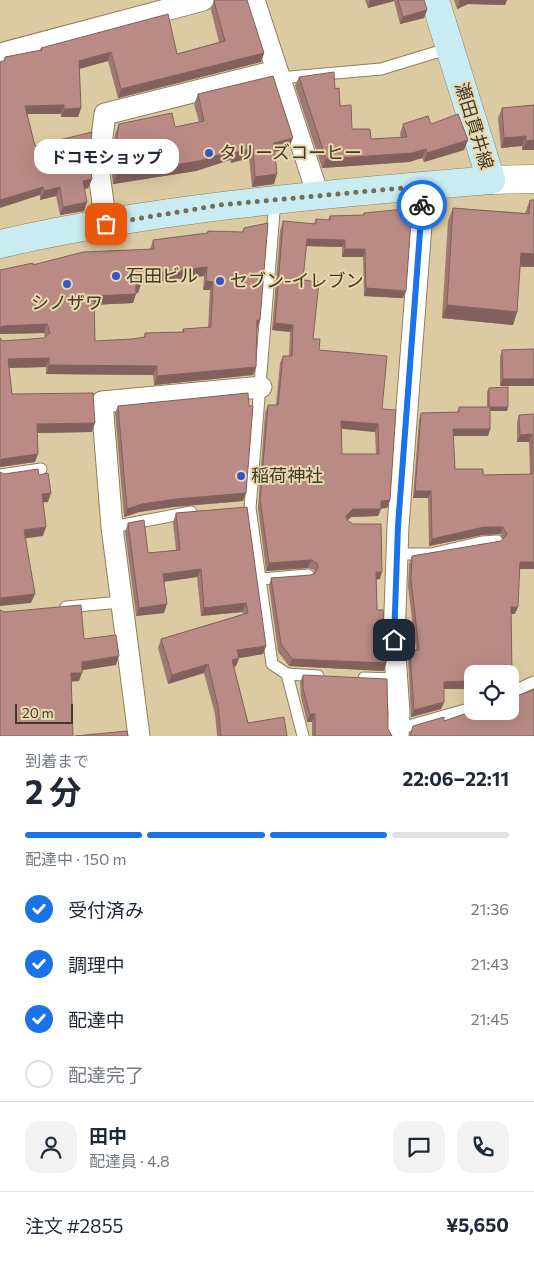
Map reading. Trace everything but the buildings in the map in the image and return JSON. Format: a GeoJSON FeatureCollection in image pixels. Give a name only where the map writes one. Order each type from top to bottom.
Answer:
{"type":"FeatureCollection","features":[{"type":"Feature","properties":{"kind":"main road","name":"瀬田貫井線"},"geometry":{"type":"LineString","coordinates":[[0,244],[220,205],[491,180],[434,0]]}},
{"type":"Feature","properties":{"kind":"street"},"geometry":{"type":"LineString","coordinates":[[0,54],[203,0]]}},
{"type":"Feature","properties":{"kind":"street"},"geometry":{"type":"LineString","coordinates":[[254,0],[277,75],[318,195]]}},
{"type":"Feature","properties":{"kind":"street"},"geometry":{"type":"LineString","coordinates":[[106,224],[98,168],[105,114],[277,75]]}},
{"type":"Feature","properties":{"kind":"street"},"geometry":{"type":"LineString","coordinates":[[491,180],[534,179]]}},
{"type":"Feature","properties":{"kind":"street"},"geometry":{"type":"LineString","coordinates":[[398,732],[394,640],[397,554],[393,524],[424,186]]}},
{"type":"Feature","properties":{"kind":"street"},"geometry":{"type":"LineString","coordinates":[[139,736],[112,527],[102,402],[261,387]]}},
{"type":"Feature","properties":{"kind":"lane"},"geometry":{"type":"LineString","coordinates":[[277,75],[380,69],[450,48]]}},
{"type":"Feature","properties":{"kind":"lane"},"geometry":{"type":"LineString","coordinates":[[275,200],[261,387],[245,508],[261,579],[272,664],[287,674],[326,676]]}},
{"type":"Feature","properties":{"kind":"lane"},"geometry":{"type":"LineString","coordinates":[[0,475],[42,469]]}},
{"type":"Feature","properties":{"kind":"lane"},"geometry":{"type":"LineString","coordinates":[[112,527],[174,514],[203,512]]}},
{"type":"Feature","properties":{"kind":"lane"},"geometry":{"type":"LineString","coordinates":[[397,554],[432,554],[482,542],[497,541]]}},
{"type":"Feature","properties":{"kind":"lane"},"geometry":{"type":"LineString","coordinates":[[261,579],[308,575]]}},
{"type":"Feature","properties":{"kind":"lane"},"geometry":{"type":"LineString","coordinates":[[56,608],[121,602]]}},
{"type":"Feature","properties":{"kind":"lane"},"geometry":{"type":"LineString","coordinates":[[287,674],[303,736]]}},
{"type":"Feature","properties":{"kind":"lane"},"geometry":{"type":"LineString","coordinates":[[356,677],[395,679]]}},
{"type":"Feature","properties":{"kind":"lane"},"geometry":{"type":"LineString","coordinates":[[519,688],[534,682]]}},
{"type":"Feature","properties":{"kind":"lane"},"geometry":{"type":"LineString","coordinates":[[398,732],[464,711]]}},
{"type":"Feature","properties":{"kind":"way so far"},"geometry":{"type":"LineString","coordinates":[[106,224],[220,205],[424,186],[422,205]]}},
{"type":"Feature","properties":{"kind":"place","name":"タリーズコーヒー"},"geometry":{"type":"Point","coordinates":[209,153]}},
{"type":"Feature","properties":{"kind":"place","name":"ドコモショップ"},"geometry":{"type":"Point","coordinates":[106,224]}},
{"type":"Feature","properties":{"kind":"place","name":"石田ビル"},"geometry":{"type":"Point","coordinates":[116,276]}},
{"type":"Feature","properties":{"kind":"place","name":"セブン-イレブン"},"geometry":{"type":"Point","coordinates":[220,281]}},
{"type":"Feature","properties":{"kind":"place","name":"シノザワ"},"geometry":{"type":"Point","coordinates":[67,284]}},
{"type":"Feature","properties":{"kind":"place","name":"稲荷神社"},"geometry":{"type":"Point","coordinates":[241,476]}},
{"type":"Feature","properties":{"kind":"route"},"geometry":{"type":"LineString","coordinates":[[394,640],[398,526],[422,205]]}}]}
